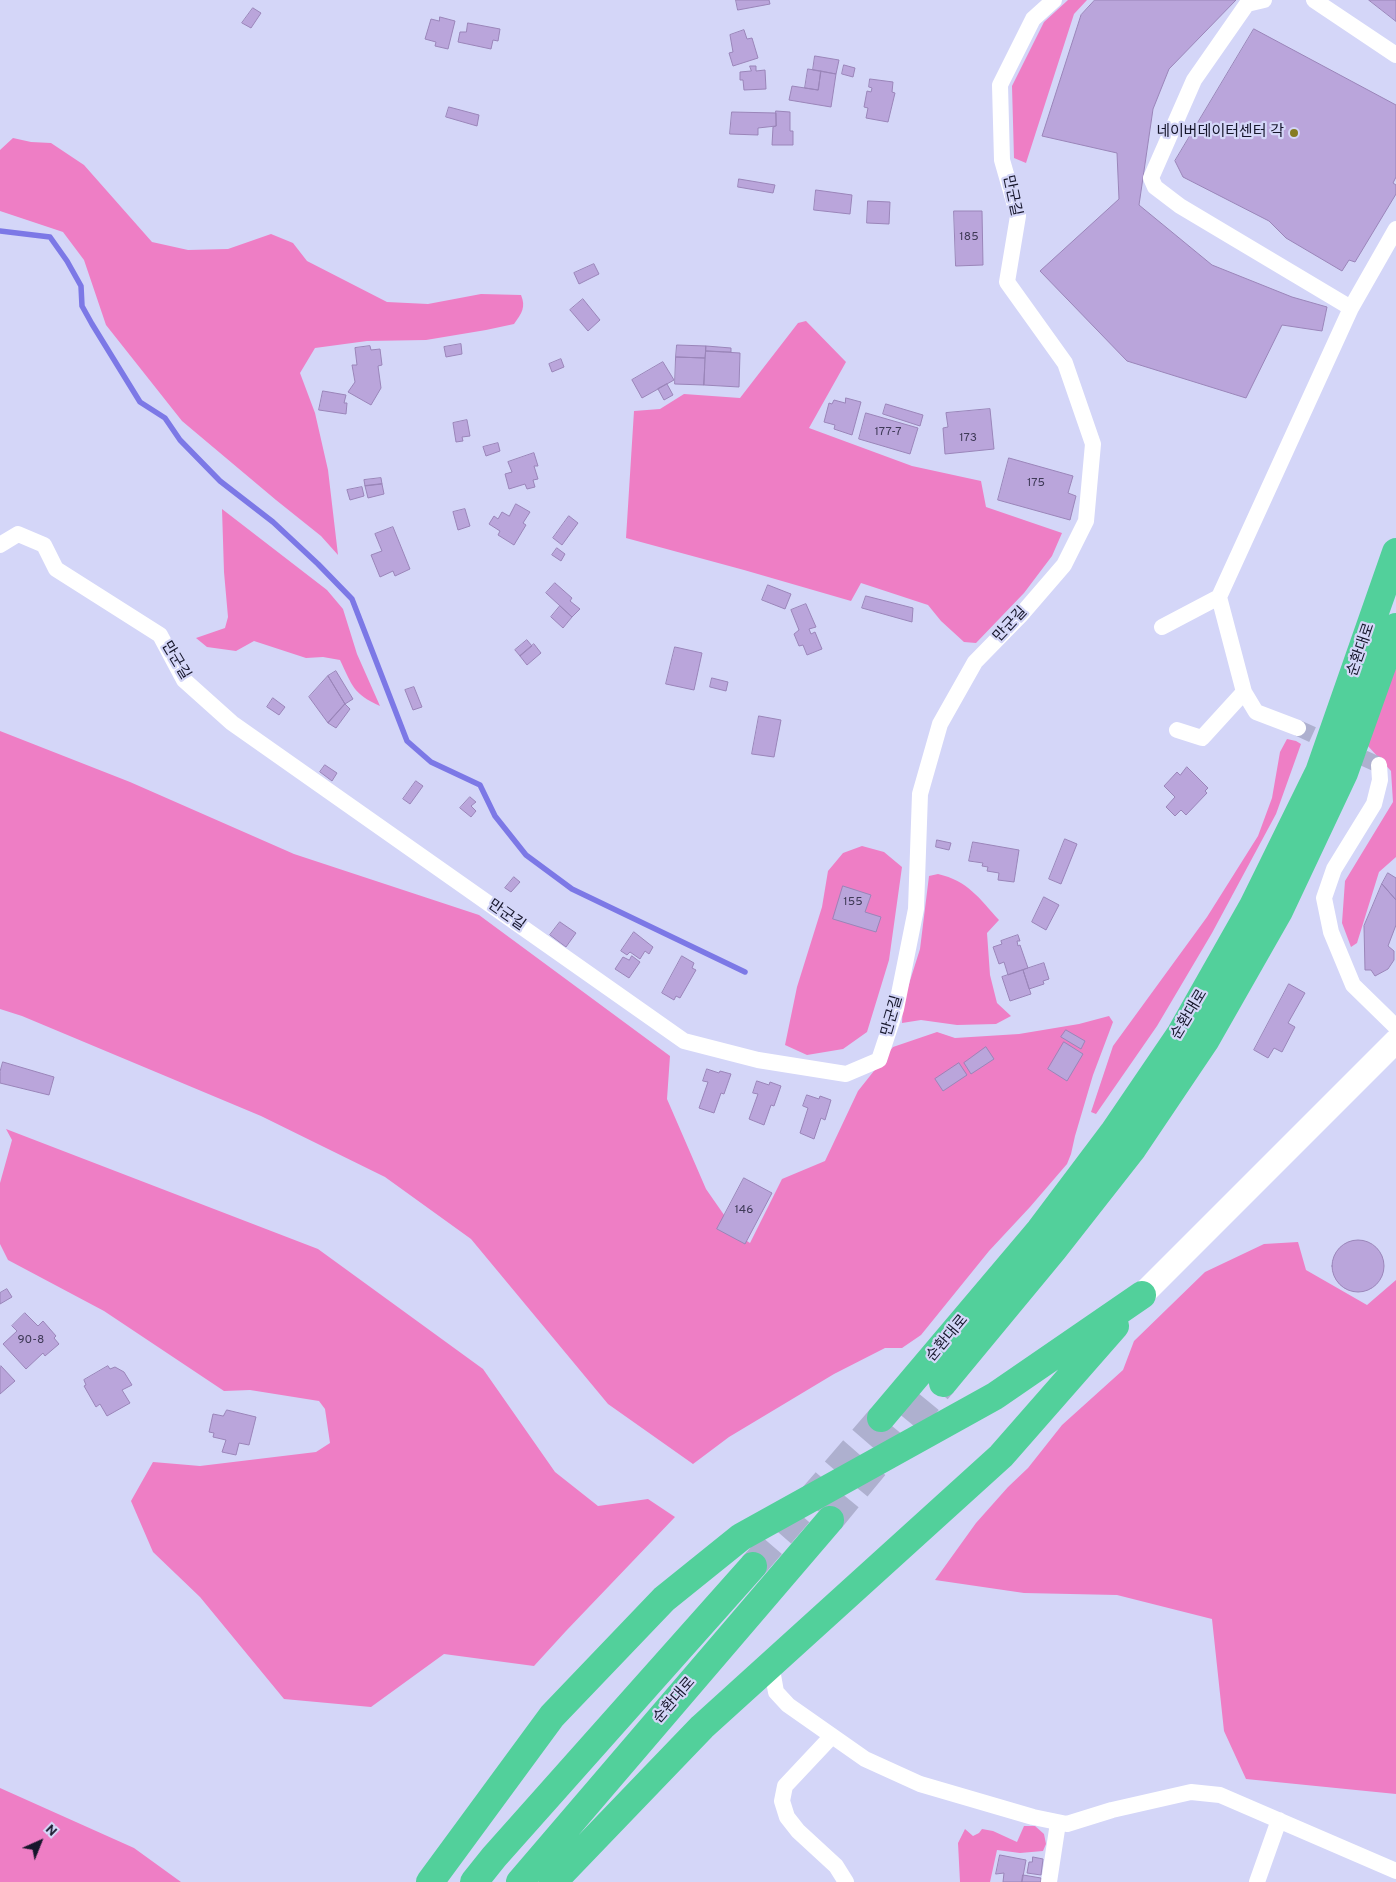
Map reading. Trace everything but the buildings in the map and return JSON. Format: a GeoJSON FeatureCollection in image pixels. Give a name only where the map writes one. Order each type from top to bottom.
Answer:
{"type":"FeatureCollection","features":[{"type":"Feature","properties":{"kind":"highway","name":"순환대로"},"geometry":{"type":"LineString","coordinates":[[881,1418],[1040,1230],[1113,1133],[1181,1033],[1253,906],[1319,772],[1396,552]]}},
{"type":"Feature","properties":{"kind":"highway","name":"순환대로"},"geometry":{"type":"LineString","coordinates":[[943,1383],[1052,1250],[1132,1148],[1205,1041],[1280,911],[1344,773],[1396,627]]}},
{"type":"Feature","properties":{"kind":"highway"},"geometry":{"type":"LineString","coordinates":[[430,1882],[552,1716],[664,1599],[740,1537],[995,1396],[1142,1295]]}},
{"type":"Feature","properties":{"kind":"highway"},"geometry":{"type":"LineString","coordinates":[[553,1882],[702,1727],[1001,1456],[1142,1295]]}},
{"type":"Feature","properties":{"kind":"highway","name":"순환대로"},"geometry":{"type":"LineString","coordinates":[[520,1882],[830,1520]]}},
{"type":"Feature","properties":{"kind":"highway","name":"순환대로"},"geometry":{"type":"LineString","coordinates":[[474,1882],[494,1857],[753,1566]]}},
{"type":"Feature","properties":{"kind":"street","name":"만군길"},"geometry":{"type":"LineString","coordinates":[[0,545],[18,534],[44,545],[56,569],[160,636],[184,680],[232,723],[684,1041],[758,1060],[846,1074],[879,1060],[896,1009],[916,909],[920,794],[940,724],[975,662],[1020,616],[1064,565],[1086,521],[1094,444],[1065,362],[1007,282],[1018,216],[1002,160],[1000,85],[1032,20],[1054,0]]}},
{"type":"Feature","properties":{"kind":"street"},"geometry":{"type":"LineString","coordinates":[[1264,0],[1247,4],[1194,80],[1151,178],[1155,186],[1180,206],[1351,308]]}},
{"type":"Feature","properties":{"kind":"street"},"geometry":{"type":"LineString","coordinates":[[1314,0],[1396,55]]}},
{"type":"Feature","properties":{"kind":"street"},"geometry":{"type":"LineString","coordinates":[[1162,627],[1219,597],[1351,308],[1396,229]]}},
{"type":"Feature","properties":{"kind":"street"},"geometry":{"type":"LineString","coordinates":[[1219,597],[1244,692],[1256,712],[1298,728]]}},
{"type":"Feature","properties":{"kind":"street"},"geometry":{"type":"LineString","coordinates":[[1177,730],[1202,738],[1244,692]]}},
{"type":"Feature","properties":{"kind":"street"},"geometry":{"type":"LineString","coordinates":[[1142,1295],[1395,1042],[1353,985],[1331,932],[1324,898],[1334,869],[1374,804],[1380,780],[1379,765]]}},
{"type":"Feature","properties":{"kind":"street"},"geometry":{"type":"LineString","coordinates":[[771,1664],[776,1692],[788,1704],[865,1759],[920,1784],[1067,1824],[1112,1810],[1191,1792],[1220,1794],[1396,1871]]}},
{"type":"Feature","properties":{"kind":"street"},"geometry":{"type":"LineString","coordinates":[[832,1736],[784,1786],[782,1801],[787,1817],[798,1831],[836,1866],[846,1882]]}},
{"type":"Feature","properties":{"kind":"street"},"geometry":{"type":"LineString","coordinates":[[1257,1882],[1279,1820]]}},
{"type":"Feature","properties":{"kind":"street"},"geometry":{"type":"LineString","coordinates":[[1049,1882],[1058,1822]]}},
{"type":"Feature","properties":{"kind":"shaded area"},"geometry":{"type":"Polygon","coordinates":[[[1068,0],[1087,0],[1074,14],[1026,163],[1014,158],[1012,86],[1044,22],[1068,0]]]}},
{"type":"Feature","properties":{"kind":"shaded area"},"geometry":{"type":"Polygon","coordinates":[[[13,138],[31,142],[51,143],[84,165],[152,242],[188,250],[228,249],[271,234],[293,243],[307,261],[387,302],[428,304],[481,294],[521,295],[522,310],[514,324],[486,330],[426,340],[367,341],[315,348],[300,373],[315,413],[328,470],[338,555],[321,536],[182,421],[106,325],[84,260],[63,232],[0,211],[0,150],[13,138]]]}},
{"type":"Feature","properties":{"kind":"shaded area"},"geometry":{"type":"Polygon","coordinates":[[[806,321],[846,362],[809,428],[912,466],[981,481],[986,507],[1062,533],[1052,556],[1024,593],[976,643],[964,642],[941,621],[928,605],[861,583],[851,601],[626,538],[634,411],[660,409],[684,394],[740,398],[798,323],[806,321]]]}},
{"type":"Feature","properties":{"kind":"shaded area"},"geometry":{"type":"Polygon","coordinates":[[[222,509],[327,590],[343,609],[357,654],[380,706],[371,702],[354,688],[340,660],[323,657],[306,658],[254,641],[236,651],[207,647],[196,638],[225,628],[228,617],[222,509]]]}},
{"type":"Feature","properties":{"kind":"shaded area"},"geometry":{"type":"Polygon","coordinates":[[[1396,664],[1396,857],[1379,872],[1357,943],[1351,947],[1342,923],[1345,881],[1393,802],[1391,771],[1367,745],[1396,664]]]}},
{"type":"Feature","properties":{"kind":"shaded area"},"geometry":{"type":"Polygon","coordinates":[[[0,731],[130,782],[294,854],[479,915],[670,1056],[667,1099],[706,1189],[738,1235],[750,1243],[782,1179],[825,1161],[858,1091],[893,1047],[937,1032],[955,1038],[1019,1034],[1079,1024],[1109,1016],[1113,1022],[1093,1075],[1067,1164],[989,1251],[921,1335],[902,1348],[885,1348],[834,1374],[729,1437],[693,1464],[608,1404],[471,1239],[385,1177],[261,1116],[22,1016],[0,1009],[0,731]]]}},
{"type":"Feature","properties":{"kind":"shaded area"},"geometry":{"type":"Polygon","coordinates":[[[1287,739],[1301,744],[1276,814],[1212,933],[1157,1026],[1096,1114],[1091,1112],[1113,1046],[1207,917],[1258,836],[1272,798],[1280,752],[1287,739]]]}},
{"type":"Feature","properties":{"kind":"shaded area"},"geometry":{"type":"Polygon","coordinates":[[[862,846],[884,852],[902,867],[889,960],[867,1032],[843,1049],[807,1055],[785,1045],[797,987],[822,907],[828,871],[843,853],[862,846]]]}},
{"type":"Feature","properties":{"kind":"shaded area"},"geometry":{"type":"Polygon","coordinates":[[[938,874],[957,881],[972,891],[999,920],[987,933],[990,975],[997,1003],[1011,1016],[996,1024],[957,1025],[921,1020],[902,1023],[903,1003],[920,949],[929,876],[938,874]]]}},
{"type":"Feature","properties":{"kind":"shaded area"},"geometry":{"type":"Polygon","coordinates":[[[6,1129],[318,1249],[483,1369],[555,1472],[598,1506],[648,1499],[675,1517],[534,1666],[444,1654],[371,1707],[284,1699],[200,1597],[153,1552],[131,1501],[153,1462],[200,1466],[316,1452],[330,1443],[325,1409],[319,1401],[250,1390],[224,1391],[104,1311],[8,1260],[0,1244],[0,1183],[12,1140],[6,1129]]]}},
{"type":"Feature","properties":{"kind":"shaded area"},"geometry":{"type":"Polygon","coordinates":[[[1298,1242],[1306,1270],[1367,1305],[1396,1280],[1396,1794],[1246,1779],[1224,1731],[1212,1619],[1117,1595],[1024,1593],[935,1580],[976,1523],[1028,1468],[1062,1425],[1123,1370],[1134,1341],[1205,1272],[1264,1244],[1298,1242]]]}},
{"type":"Feature","properties":{"kind":"shaded area"},"geometry":{"type":"Polygon","coordinates":[[[0,1788],[134,1848],[181,1882],[0,1882],[0,1788]]]}},
{"type":"Feature","properties":{"kind":"shaded area"},"geometry":{"type":"Polygon","coordinates":[[[1024,1826],[1035,1826],[1044,1834],[1046,1844],[1043,1851],[1020,1853],[997,1850],[990,1882],[960,1882],[958,1843],[965,1829],[973,1836],[982,1829],[993,1831],[1017,1842],[1024,1826]]]}},
{"type":"Feature","properties":{"kind":"waterway"},"geometry":{"type":"LineString","coordinates":[[0,231],[50,237],[67,261],[81,286],[82,306],[140,402],[165,418],[180,440],[220,481],[273,522],[352,599],[407,741],[431,762],[480,785],[495,816],[526,855],[572,889],[745,972]]}},
{"type":"Feature","properties":{"kind":"tunnel"},"geometry":{"type":"LineString","coordinates":[[1298,728],[1379,765]]}},
{"type":"Feature","properties":{"kind":"tunnel"},"geometry":{"type":"LineString","coordinates":[[830,1520],[943,1383]]}},
{"type":"Feature","properties":{"kind":"tunnel"},"geometry":{"type":"LineString","coordinates":[[753,1566],[881,1418]]}},
{"type":"Feature","properties":{"kind":"place","name":"네이버데이터센터 각"},"geometry":{"type":"Point","coordinates":[1294,133]}}]}
